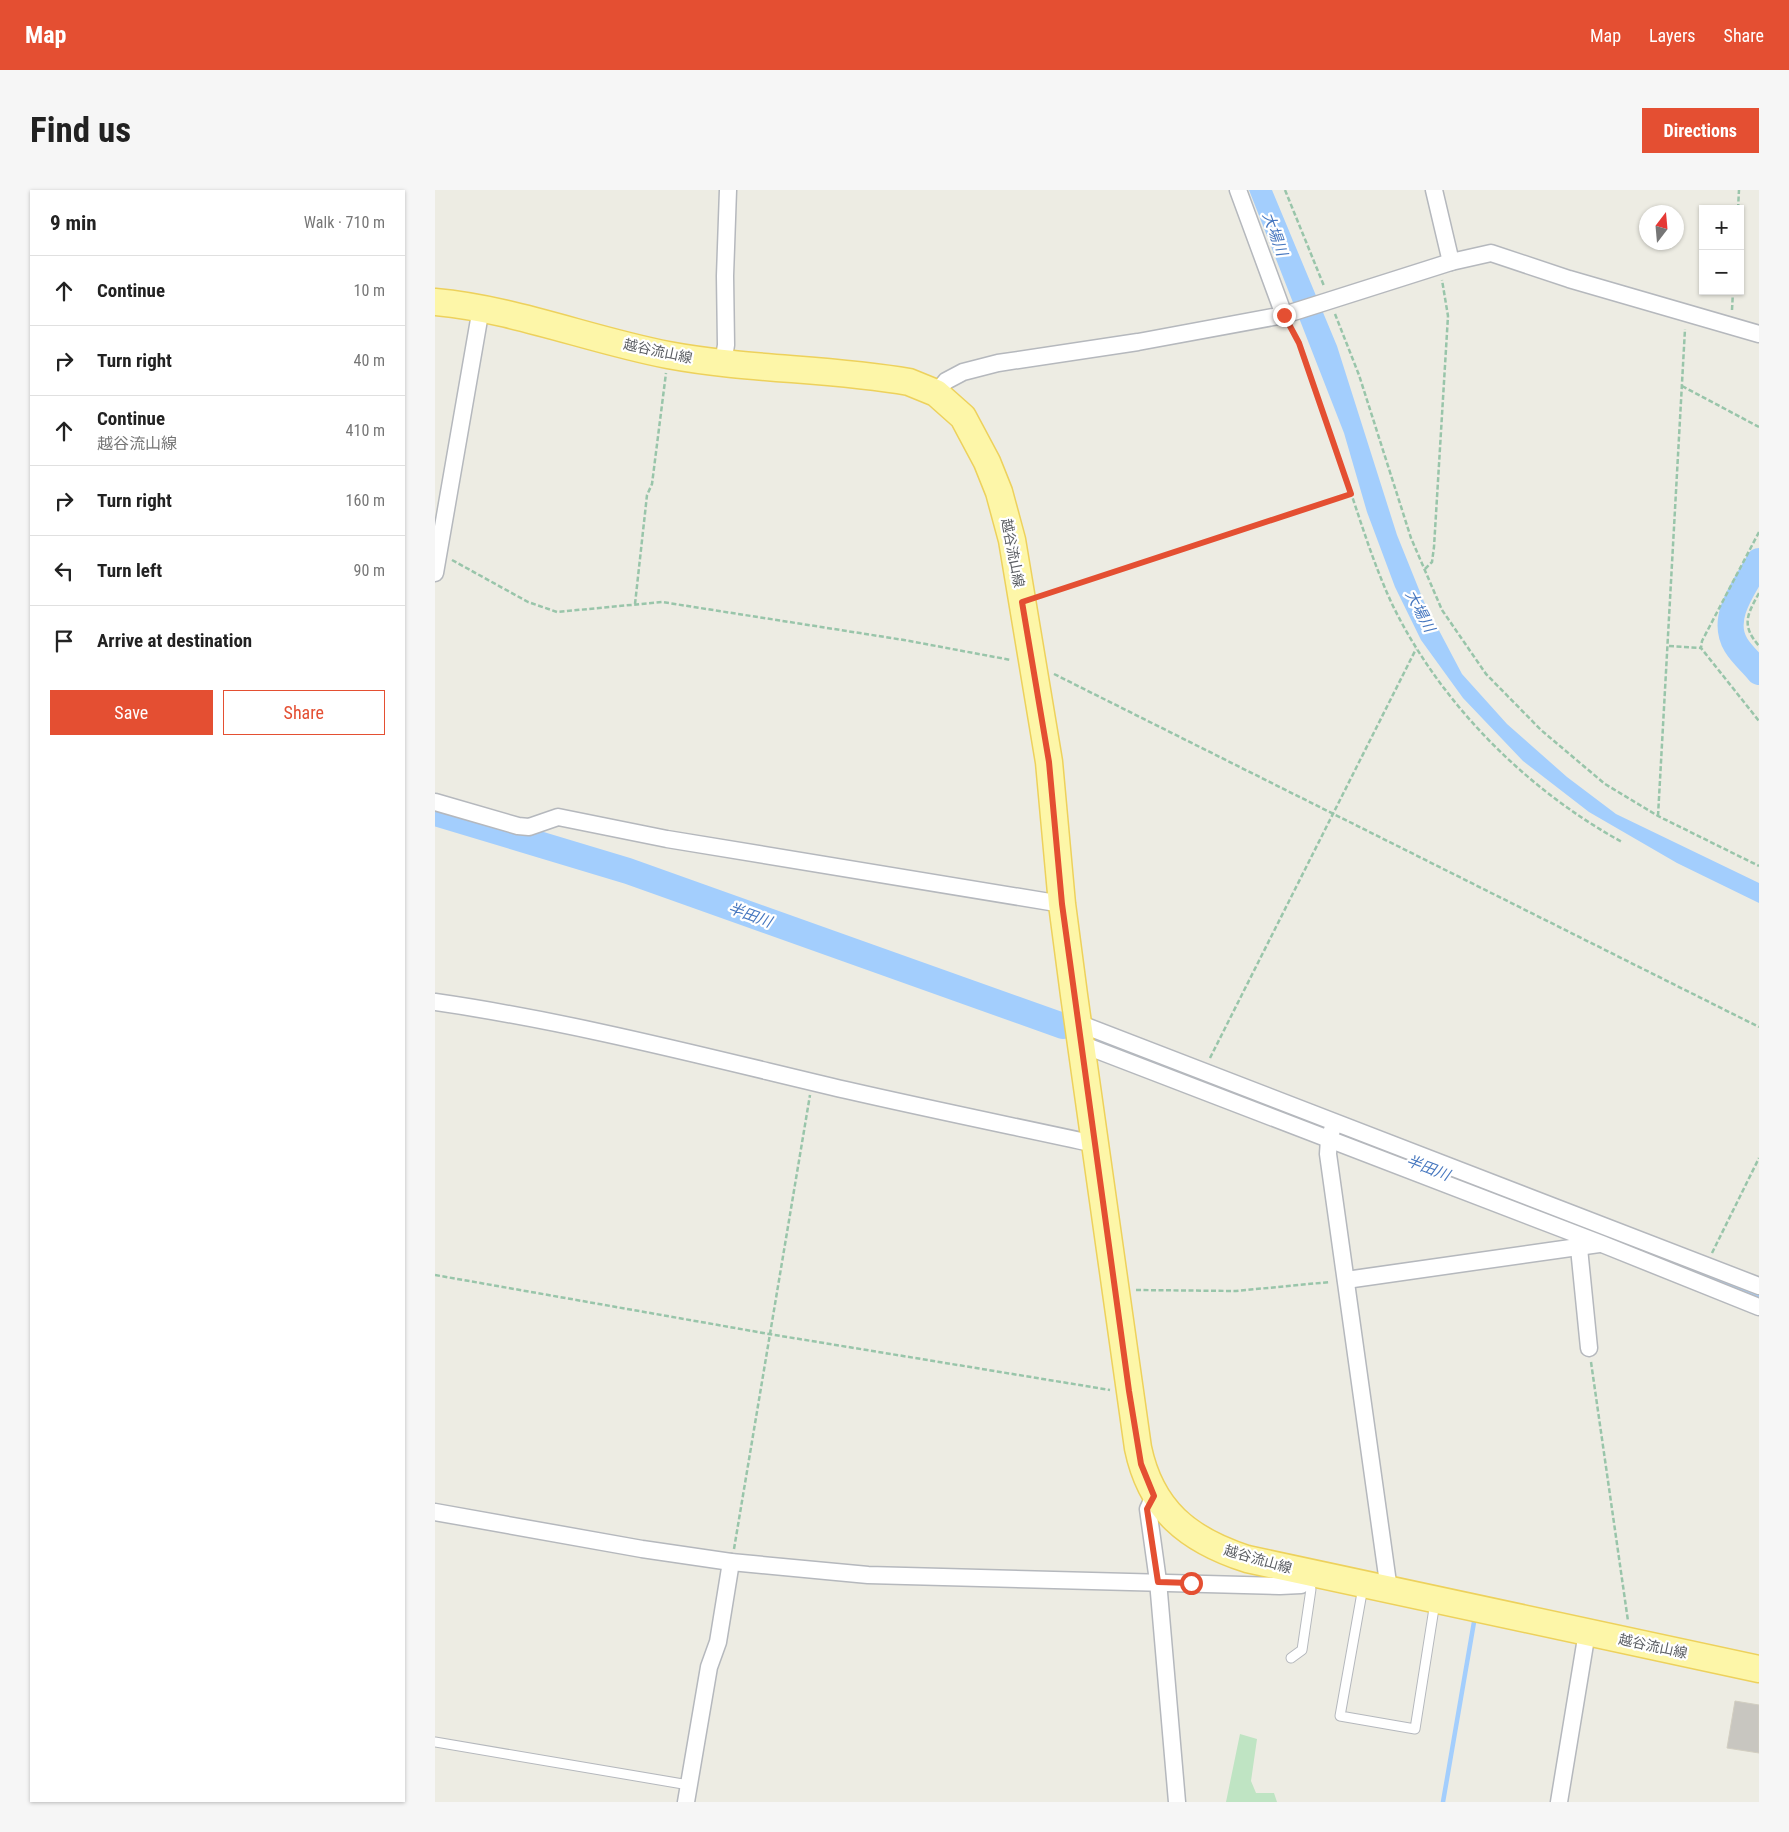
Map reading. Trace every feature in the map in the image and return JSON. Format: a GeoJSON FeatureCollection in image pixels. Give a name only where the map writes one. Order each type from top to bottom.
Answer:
{"type":"FeatureCollection","features":[{"type":"Feature","properties":{"kind":"main road","name":"越谷流山線"},"geometry":{"type":"LineString","coordinates":[[435,302],[481,308],[669,355],[723,363],[909,382],[936,393],[963,417],[990,469],[1007,518],[1049,762],[1062,904],[1129,1391],[1141,1464],[1154,1496],[1175,1521],[1188,1532],[1208,1544],[1305,1578],[1389,1590],[1759,1669]]}},
{"type":"Feature","properties":{"kind":"street"},"geometry":{"type":"LineString","coordinates":[[723,363],[726,345],[725,276],[728,190]]}},
{"type":"Feature","properties":{"kind":"street"},"geometry":{"type":"LineString","coordinates":[[1238,190],[1288,314]]}},
{"type":"Feature","properties":{"kind":"street"},"geometry":{"type":"LineString","coordinates":[[1434,190],[1445,264]]}},
{"type":"Feature","properties":{"kind":"street"},"geometry":{"type":"LineString","coordinates":[[936,393],[946,381],[963,372],[997,363],[1147,340],[1288,314],[1445,264],[1491,253],[1759,334]]}},
{"type":"Feature","properties":{"kind":"street"},"geometry":{"type":"LineString","coordinates":[[435,573],[481,308]]}},
{"type":"Feature","properties":{"kind":"street"},"geometry":{"type":"LineString","coordinates":[[435,802],[518,826],[529,826],[558,817],[667,839],[1062,904]]}},
{"type":"Feature","properties":{"kind":"street"},"geometry":{"type":"LineString","coordinates":[[435,1002],[498,1011],[591,1030],[812,1082],[1095,1144]]}},
{"type":"Feature","properties":{"kind":"street"},"geometry":{"type":"LineString","coordinates":[[1079,1033],[1205,1071],[1332,1130]]}},
{"type":"Feature","properties":{"kind":"street"},"geometry":{"type":"LineString","coordinates":[[1079,1033],[1332,1130],[1576,1231],[1602,1244],[1759,1307]]}},
{"type":"Feature","properties":{"kind":"street"},"geometry":{"type":"LineString","coordinates":[[1332,1130],[1328,1154],[1389,1590]]}},
{"type":"Feature","properties":{"kind":"street"},"geometry":{"type":"LineString","coordinates":[[1576,1231],[1589,1348]]}},
{"type":"Feature","properties":{"kind":"street"},"geometry":{"type":"LineString","coordinates":[[1346,1280],[1576,1231],[1705,1265],[1759,1286]]}},
{"type":"Feature","properties":{"kind":"street"},"geometry":{"type":"LineString","coordinates":[[1154,1496],[1147,1509],[1158,1582],[1177,1802]]}},
{"type":"Feature","properties":{"kind":"street"},"geometry":{"type":"LineString","coordinates":[[435,1512],[642,1549],[731,1562],[868,1574],[1244,1586],[1301,1585],[1305,1578]]}},
{"type":"Feature","properties":{"kind":"street"},"geometry":{"type":"LineString","coordinates":[[686,1802],[709,1667],[718,1642],[731,1562]]}},
{"type":"Feature","properties":{"kind":"street"},"geometry":{"type":"LineString","coordinates":[[1559,1802],[1587,1632]]}},
{"type":"Feature","properties":{"kind":"lane"},"geometry":{"type":"LineString","coordinates":[[1291,1658],[1303,1650],[1311,1589],[1305,1578]]}},
{"type":"Feature","properties":{"kind":"lane"},"geometry":{"type":"LineString","coordinates":[[1363,1585],[1340,1716],[1415,1729],[1436,1600]]}},
{"type":"Feature","properties":{"kind":"lane"},"geometry":{"type":"LineString","coordinates":[[435,1742],[689,1784]]}},
{"type":"Feature","properties":{"kind":"path"},"geometry":{"type":"LineString","coordinates":[[1285,190],[1327,301],[1359,375],[1411,538],[1442,610],[1486,674],[1541,730],[1605,784],[1658,816],[1759,866]]}},
{"type":"Feature","properties":{"kind":"path"},"geometry":{"type":"LineString","coordinates":[[1738,205],[1739,190]]}},
{"type":"Feature","properties":{"kind":"path"},"geometry":{"type":"LineString","coordinates":[[1425,569],[1432,562],[1434,547],[1448,316],[1445,264]]}},
{"type":"Feature","properties":{"kind":"path"},"geometry":{"type":"LineString","coordinates":[[1731,325],[1733,295]]}},
{"type":"Feature","properties":{"kind":"path"},"geometry":{"type":"LineString","coordinates":[[1658,816],[1669,646],[1686,312]]}},
{"type":"Feature","properties":{"kind":"path"},"geometry":{"type":"LineString","coordinates":[[1288,314],[1376,567],[1416,649],[1458,704],[1498,750],[1587,823],[1622,842]]}},
{"type":"Feature","properties":{"kind":"path"},"geometry":{"type":"LineString","coordinates":[[635,604],[647,496],[652,484],[669,355]]}},
{"type":"Feature","properties":{"kind":"path"},"geometry":{"type":"LineString","coordinates":[[1682,386],[1759,427]]}},
{"type":"Feature","properties":{"kind":"path"},"geometry":{"type":"LineString","coordinates":[[1022,602],[1351,494]]}},
{"type":"Feature","properties":{"kind":"path"},"geometry":{"type":"LineString","coordinates":[[1759,532],[1702,641],[1701,648],[1759,721]]}},
{"type":"Feature","properties":{"kind":"path"},"geometry":{"type":"LineString","coordinates":[[438,556],[449,559],[528,602],[557,612],[662,602],[905,640],[1033,663],[1759,1027]]}},
{"type":"Feature","properties":{"kind":"path"},"geometry":{"type":"LineString","coordinates":[[1759,592],[1747,621],[1748,630],[1759,646]]}},
{"type":"Feature","properties":{"kind":"path"},"geometry":{"type":"LineString","coordinates":[[1669,646],[1701,648]]}},
{"type":"Feature","properties":{"kind":"path"},"geometry":{"type":"LineString","coordinates":[[1205,1071],[1416,649]]}},
{"type":"Feature","properties":{"kind":"path"},"geometry":{"type":"LineString","coordinates":[[731,1562],[812,1082]]}},
{"type":"Feature","properties":{"kind":"path"},"geometry":{"type":"LineString","coordinates":[[1705,1265],[1759,1158]]}},
{"type":"Feature","properties":{"kind":"path"},"geometry":{"type":"LineString","coordinates":[[435,1276],[769,1334],[1111,1390],[1129,1391]]}},
{"type":"Feature","properties":{"kind":"path"},"geometry":{"type":"LineString","coordinates":[[1115,1289],[1236,1292],[1346,1280]]}},
{"type":"Feature","properties":{"kind":"path"},"geometry":{"type":"LineString","coordinates":[[1589,1348],[1611,1484],[1629,1628],[1628,1641]]}},
{"type":"Feature","properties":{"kind":"green space"},"geometry":{"type":"Polygon","coordinates":[[[1240,1734],[1257,1739],[1251,1781],[1256,1793],[1274,1793],[1277,1802],[1226,1802],[1240,1734]]]}},
{"type":"Feature","properties":{"kind":"water","name":"大場川"},"geometry":{"type":"Polygon","coordinates":[[[1249,190],[1272,190],[1337,346],[1397,535],[1424,602],[1462,674],[1507,724],[1567,777],[1616,814],[1759,883],[1759,903],[1677,863],[1589,812],[1523,761],[1463,698],[1421,640],[1395,587],[1367,512],[1344,433],[1249,190]]]}},
{"type":"Feature","properties":{"kind":"building"},"geometry":{"type":"Polygon","coordinates":[[[1735,1701],[1759,1705],[1759,1753],[1727,1748],[1735,1701]]]}},
{"type":"Feature","properties":{"kind":"waterway"},"geometry":{"type":"LineString","coordinates":[[1759,561],[1736,602],[1732,612],[1731,623],[1736,645],[1759,672]]}},
{"type":"Feature","properties":{"kind":"waterway","name":"半田川"},"geometry":{"type":"LineString","coordinates":[[435,813],[628,871],[1063,1026]]}},
{"type":"Feature","properties":{"kind":"waterway","name":"半田川"},"geometry":{"type":"LineString","coordinates":[[1096,1039],[1759,1297]]}},
{"type":"Feature","properties":{"kind":"waterway"},"geometry":{"type":"LineString","coordinates":[[1443,1802],[1474,1622]]}},
{"type":"Feature","properties":{"kind":"route"},"geometry":{"type":"LineString","coordinates":[[1191,1583],[1158,1582],[1147,1509],[1154,1496],[1141,1464],[1129,1391],[1062,904],[1049,762],[1022,602],[1351,494],[1299,343],[1284,315]]}}]}
